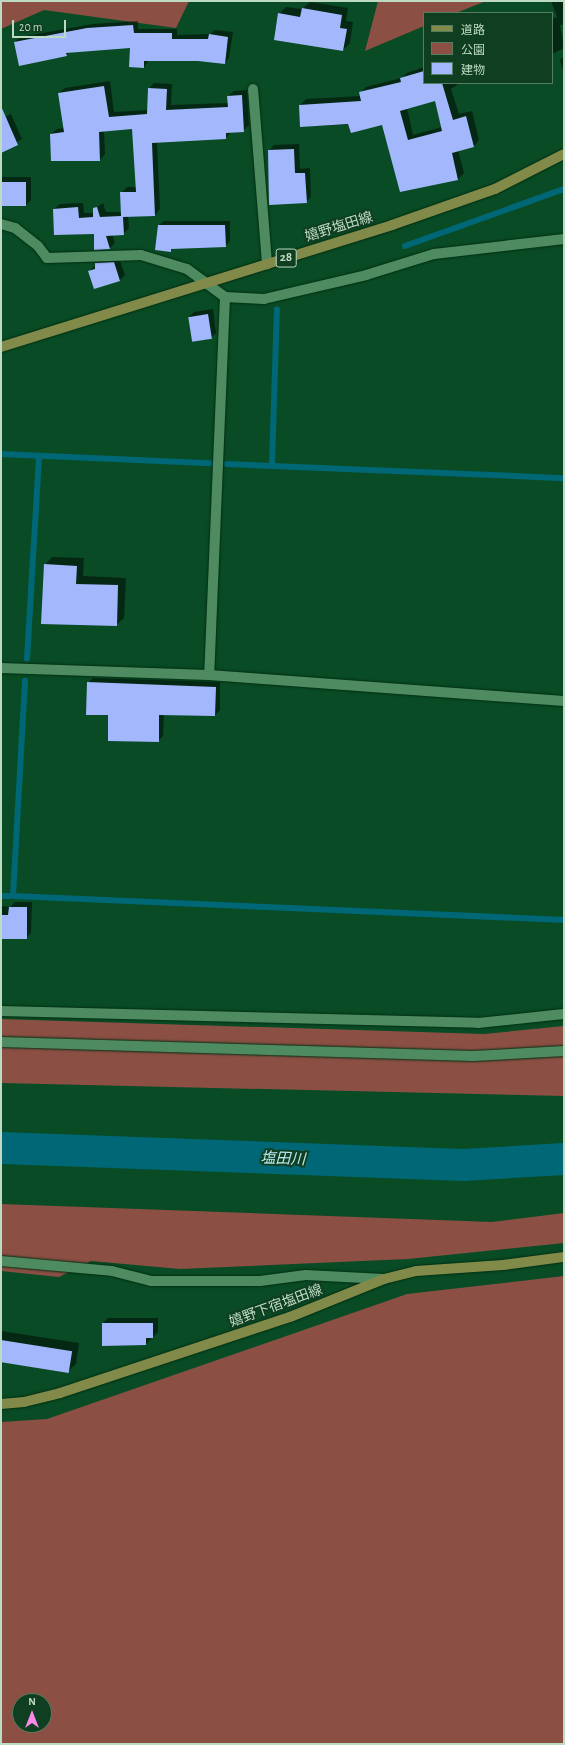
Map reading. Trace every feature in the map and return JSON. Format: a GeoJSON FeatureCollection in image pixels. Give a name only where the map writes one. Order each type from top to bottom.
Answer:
{"type":"FeatureCollection","features":[{"type":"Feature","properties":{"kind":"main road","name":"嬉野塩田線"},"geometry":{"type":"LineString","coordinates":[[1,347],[392,225],[494,188],[564,154]]}},
{"type":"Feature","properties":{"kind":"main road","name":"嬉野下宿塩田線"},"geometry":{"type":"LineString","coordinates":[[1,1404],[24,1402],[67,1391],[290,1317],[384,1278],[416,1271],[503,1265],[564,1257]]}},
{"type":"Feature","properties":{"kind":"street"},"geometry":{"type":"LineString","coordinates":[[253,89],[267,264]]}},
{"type":"Feature","properties":{"kind":"street"},"geometry":{"type":"LineString","coordinates":[[1,224],[15,228],[38,246],[47,258],[141,255],[187,269],[225,297],[264,299],[366,275],[434,254],[564,239]]}},
{"type":"Feature","properties":{"kind":"street"},"geometry":{"type":"LineString","coordinates":[[208,675],[225,297]]}},
{"type":"Feature","properties":{"kind":"street"},"geometry":{"type":"LineString","coordinates":[[1,668],[208,675],[564,701]]}},
{"type":"Feature","properties":{"kind":"street"},"geometry":{"type":"LineString","coordinates":[[1,1011],[478,1023],[564,1014]]}},
{"type":"Feature","properties":{"kind":"street"},"geometry":{"type":"LineString","coordinates":[[1,1042],[473,1056],[564,1052]]}},
{"type":"Feature","properties":{"kind":"street"},"geometry":{"type":"LineString","coordinates":[[1,1261],[112,1271],[151,1281],[260,1281],[306,1275],[384,1278]]}},
{"type":"Feature","properties":{"kind":"green space"},"geometry":{"type":"Polygon","coordinates":[[[1,1],[189,1],[176,28],[44,10],[1,29],[1,1]]]}},
{"type":"Feature","properties":{"kind":"green space"},"geometry":{"type":"Polygon","coordinates":[[[378,1],[486,1],[458,12],[423,12],[423,26],[365,51],[378,1]]]}},
{"type":"Feature","properties":{"kind":"green space"},"geometry":{"type":"Polygon","coordinates":[[[1,1019],[484,1034],[564,1026],[564,1096],[1,1083],[1,1019]]]}},
{"type":"Feature","properties":{"kind":"green space"},"geometry":{"type":"Polygon","coordinates":[[[1,1204],[492,1222],[564,1213],[564,1243],[408,1259],[180,1269],[91,1261],[59,1277],[1,1271],[1,1204]]]}},
{"type":"Feature","properties":{"kind":"green space"},"geometry":{"type":"Polygon","coordinates":[[[564,1276],[564,1744],[1,1744],[1,1422],[47,1419],[407,1294],[564,1276]]]}},
{"type":"Feature","properties":{"kind":"building"},"geometry":{"type":"Polygon","coordinates":[[[302,8],[342,15],[340,28],[347,29],[343,51],[274,40],[278,13],[300,17],[302,8]]]}},
{"type":"Feature","properties":{"kind":"building"},"geometry":{"type":"Polygon","coordinates":[[[133,25],[134,33],[172,33],[172,39],[208,39],[209,34],[228,37],[225,64],[198,61],[144,61],[144,68],[129,67],[130,48],[66,53],[67,56],[19,66],[14,42],[87,28],[133,25]]]}},
{"type":"Feature","properties":{"kind":"building"},"geometry":{"type":"Polygon","coordinates":[[[423,71],[423,84],[442,84],[453,120],[466,116],[474,147],[452,153],[458,180],[400,192],[382,125],[351,133],[348,124],[300,127],[299,105],[361,101],[359,92],[401,82],[400,78],[423,71]],[[435,101],[400,111],[408,140],[442,131],[435,101]]]}},
{"type":"Feature","properties":{"kind":"building"},"geometry":{"type":"Polygon","coordinates":[[[104,86],[109,117],[147,114],[148,88],[167,89],[166,110],[228,107],[227,96],[242,95],[244,132],[226,133],[226,139],[152,143],[155,216],[123,217],[124,235],[106,236],[110,249],[94,250],[94,234],[54,235],[53,209],[78,207],[79,218],[93,217],[93,208],[97,207],[100,217],[121,216],[120,192],[136,192],[132,129],[99,132],[100,161],[51,161],[50,134],[64,132],[58,93],[104,86]]]}},
{"type":"Feature","properties":{"kind":"building"},"geometry":{"type":"Polygon","coordinates":[[[1,106],[18,145],[1,153],[1,106]]]}},
{"type":"Feature","properties":{"kind":"building"},"geometry":{"type":"Polygon","coordinates":[[[294,149],[295,173],[305,173],[307,203],[269,205],[268,150],[294,149]]]}},
{"type":"Feature","properties":{"kind":"building"},"geometry":{"type":"Polygon","coordinates":[[[1,182],[26,182],[26,206],[1,206],[1,182]]]}},
{"type":"Feature","properties":{"kind":"building"},"geometry":{"type":"Polygon","coordinates":[[[158,225],[225,225],[226,247],[171,249],[171,252],[155,250],[158,225]]]}},
{"type":"Feature","properties":{"kind":"building"},"geometry":{"type":"Polygon","coordinates":[[[114,262],[120,281],[94,289],[88,271],[95,269],[95,263],[114,262]]]}},
{"type":"Feature","properties":{"kind":"building"},"geometry":{"type":"Polygon","coordinates":[[[208,314],[212,339],[192,342],[188,317],[208,314]]]}},
{"type":"Feature","properties":{"kind":"building"},"geometry":{"type":"Polygon","coordinates":[[[44,564],[77,566],[76,584],[118,585],[117,626],[41,624],[44,564]]]}},
{"type":"Feature","properties":{"kind":"building"},"geometry":{"type":"Polygon","coordinates":[[[87,682],[216,687],[215,716],[159,715],[159,742],[108,741],[108,715],[86,715],[87,682]]]}},
{"type":"Feature","properties":{"kind":"building"},"geometry":{"type":"Polygon","coordinates":[[[9,907],[27,907],[27,939],[1,939],[1,915],[8,915],[9,907]]]}},
{"type":"Feature","properties":{"kind":"building"},"geometry":{"type":"Polygon","coordinates":[[[102,1323],[153,1323],[153,1338],[146,1338],[146,1345],[102,1346],[102,1323]]]}},
{"type":"Feature","properties":{"kind":"building"},"geometry":{"type":"Polygon","coordinates":[[[1,1340],[72,1351],[69,1373],[1,1362],[1,1340]]]}},
{"type":"Feature","properties":{"kind":"waterway"},"geometry":{"type":"LineString","coordinates":[[405,246],[564,189]]}},
{"type":"Feature","properties":{"kind":"waterway"},"geometry":{"type":"LineString","coordinates":[[272,465],[277,310]]}},
{"type":"Feature","properties":{"kind":"waterway"},"geometry":{"type":"LineString","coordinates":[[1,454],[210,463]]}},
{"type":"Feature","properties":{"kind":"waterway"},"geometry":{"type":"LineString","coordinates":[[27,659],[39,456]]}},
{"type":"Feature","properties":{"kind":"waterway"},"geometry":{"type":"LineString","coordinates":[[227,464],[564,478]]}},
{"type":"Feature","properties":{"kind":"waterway"},"geometry":{"type":"LineString","coordinates":[[1,896],[13,896],[25,681]]}},
{"type":"Feature","properties":{"kind":"waterway"},"geometry":{"type":"LineString","coordinates":[[13,896],[564,920]]}},
{"type":"Feature","properties":{"kind":"waterway","name":"塩田川"},"geometry":{"type":"LineString","coordinates":[[1,1148],[463,1165],[564,1159]]}}]}
